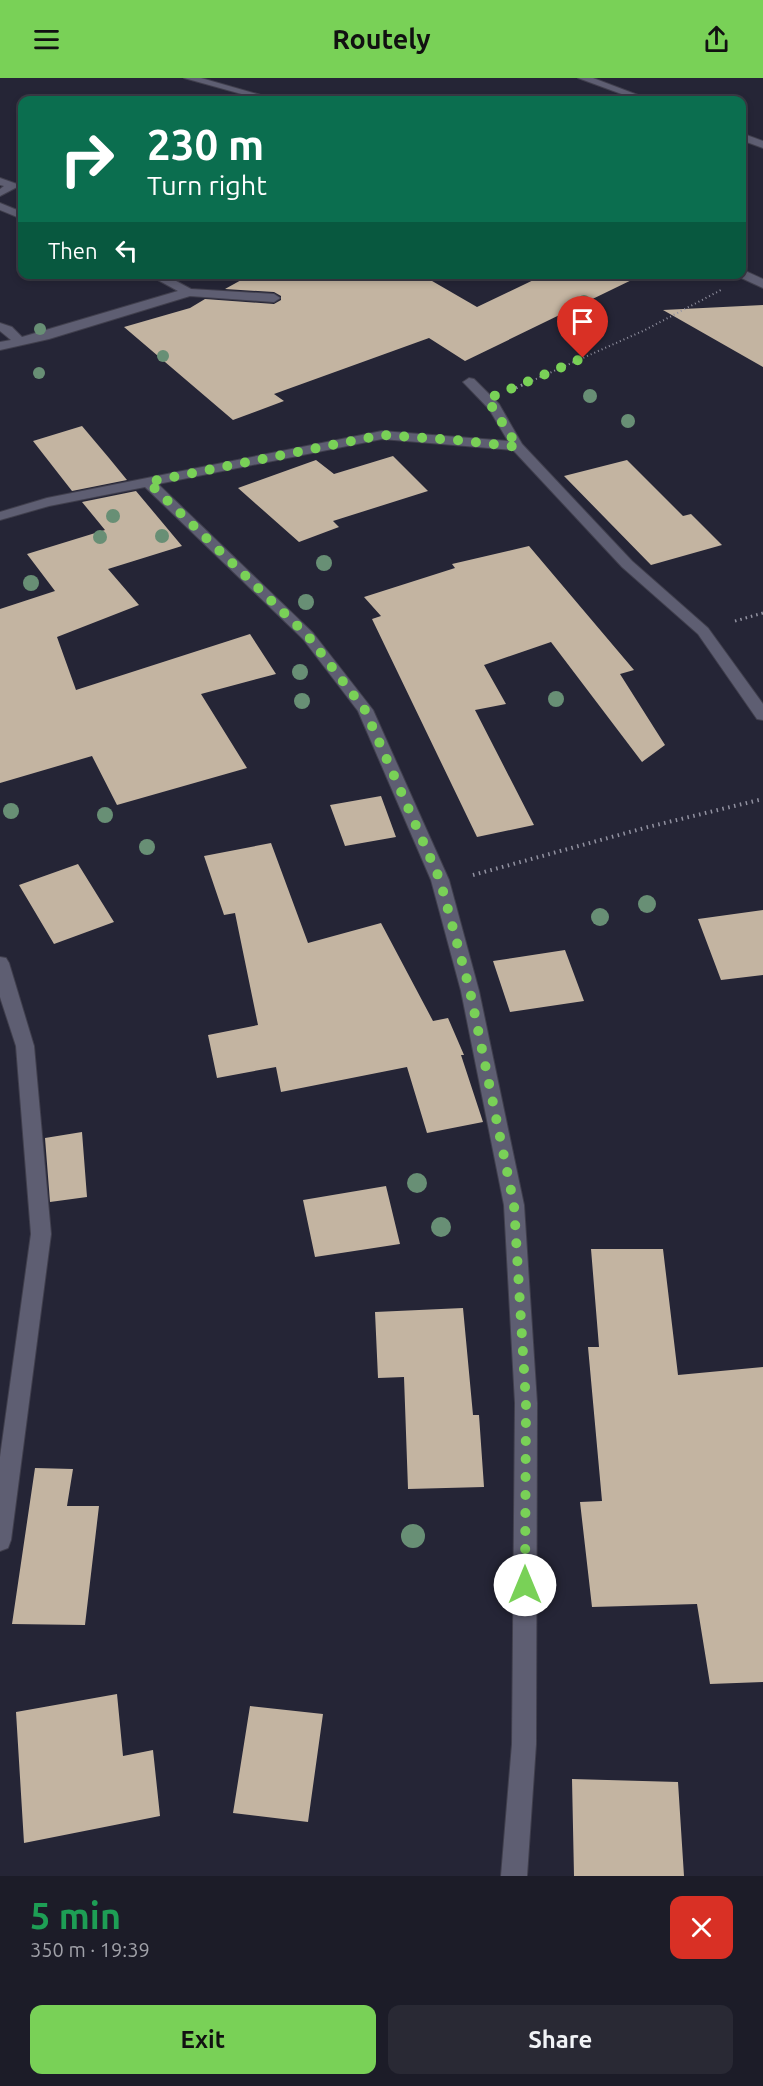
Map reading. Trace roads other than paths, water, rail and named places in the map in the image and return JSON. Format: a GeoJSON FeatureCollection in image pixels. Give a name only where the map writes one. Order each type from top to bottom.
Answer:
{"type":"FeatureCollection","features":[{"type":"Feature","properties":{"kind":"street"},"geometry":{"type":"LineString","coordinates":[[189,78],[258,96]]}},
{"type":"Feature","properties":{"kind":"street"},"geometry":{"type":"LineString","coordinates":[[583,78],[635,96]]}},
{"type":"Feature","properties":{"kind":"street"},"geometry":{"type":"LineString","coordinates":[[746,138],[763,145]]}},
{"type":"Feature","properties":{"kind":"street"},"geometry":{"type":"LineString","coordinates":[[0,181],[13,186],[0,193]]}},
{"type":"Feature","properties":{"kind":"street"},"geometry":{"type":"LineString","coordinates":[[0,206],[18,214]]}},
{"type":"Feature","properties":{"kind":"street"},"geometry":{"type":"LineString","coordinates":[[746,275],[763,284]]}},
{"type":"Feature","properties":{"kind":"street"},"geometry":{"type":"LineString","coordinates":[[166,280],[189,292]]}},
{"type":"Feature","properties":{"kind":"street"},"geometry":{"type":"LineString","coordinates":[[0,346],[189,292],[274,298]]}},
{"type":"Feature","properties":{"kind":"street"},"geometry":{"type":"LineString","coordinates":[[0,327],[8,330],[20,342]]}},
{"type":"Feature","properties":{"kind":"street"},"geometry":{"type":"LineString","coordinates":[[469,382],[487,399],[518,447],[627,564],[702,631],[763,715]]}},
{"type":"Feature","properties":{"kind":"street"},"geometry":{"type":"LineString","coordinates":[[0,516],[47,502],[382,435],[518,447]]}},
{"type":"Feature","properties":{"kind":"street"},"geometry":{"type":"LineString","coordinates":[[148,482],[308,636],[365,710],[440,880],[470,991],[514,1205],[526,1403],[524,1744],[514,1876]]}},
{"type":"Feature","properties":{"kind":"street"},"geometry":{"type":"LineString","coordinates":[[0,963],[25,1046],[42,1234],[0,1540]]}}]}
